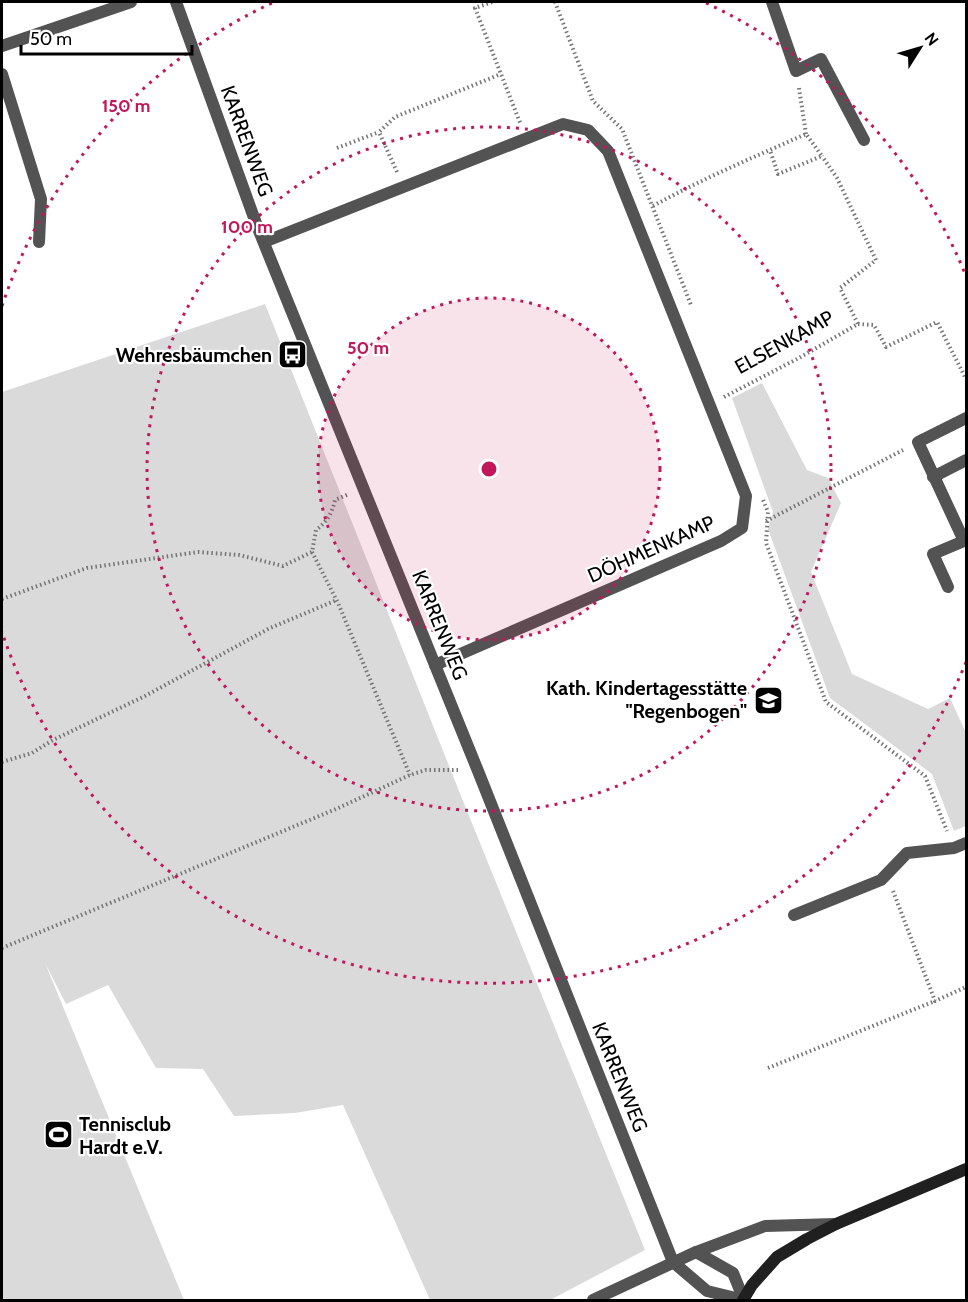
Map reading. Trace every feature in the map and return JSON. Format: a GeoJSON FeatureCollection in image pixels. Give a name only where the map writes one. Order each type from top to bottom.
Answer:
{"type":"FeatureCollection","features":[{"type":"Feature","properties":{"kind":"street"},"geometry":{"type":"LineString","coordinates":[[2,46],[131,2]]}},
{"type":"Feature","properties":{"kind":"street","name":"KARRENWEG"},"geometry":{"type":"LineString","coordinates":[[176,2],[264,242],[673,1262],[707,1291],[743,1300]]}},
{"type":"Feature","properties":{"kind":"street"},"geometry":{"type":"LineString","coordinates":[[772,2],[796,70],[821,59],[864,140]]}},
{"type":"Feature","properties":{"kind":"street"},"geometry":{"type":"LineString","coordinates":[[2,74],[41,199],[39,242]]}},
{"type":"Feature","properties":{"kind":"street","name":"DÖHMENKAMP"},"geometry":{"type":"LineString","coordinates":[[264,242],[563,124],[588,130],[608,151],[746,496],[742,528],[721,541],[435,665]]}},
{"type":"Feature","properties":{"kind":"street"},"geometry":{"type":"LineString","coordinates":[[948,587],[933,554],[964,541],[918,442],[966,418]]}},
{"type":"Feature","properties":{"kind":"street"},"geometry":{"type":"LineString","coordinates":[[933,477],[966,460]]}},
{"type":"Feature","properties":{"kind":"street"},"geometry":{"type":"LineString","coordinates":[[794,915],[881,880],[907,853],[954,848],[966,843]]}},
{"type":"Feature","properties":{"kind":"street"},"geometry":{"type":"LineString","coordinates":[[743,1300],[752,1285],[777,1257],[807,1239],[836,1224],[966,1169]]}},
{"type":"Feature","properties":{"kind":"street"},"geometry":{"type":"LineString","coordinates":[[593,1300],[696,1251],[765,1226],[836,1224]]}},
{"type":"Feature","properties":{"kind":"street"},"geometry":{"type":"LineString","coordinates":[[696,1251],[733,1273],[743,1300]]}},
{"type":"Feature","properties":{"kind":"path"},"geometry":{"type":"LineString","coordinates":[[492,2],[475,9],[526,139]]}},
{"type":"Feature","properties":{"kind":"path"},"geometry":{"type":"LineString","coordinates":[[634,217],[675,194],[806,134],[796,70]]}},
{"type":"Feature","properties":{"kind":"path"},"geometry":{"type":"LineString","coordinates":[[337,148],[379,132],[395,117],[501,74]]}},
{"type":"Feature","properties":{"kind":"path"},"geometry":{"type":"LineString","coordinates":[[379,132],[403,187]]}},
{"type":"Feature","properties":{"kind":"path","name":"ELSENKAMP"},"geometry":{"type":"LineString","coordinates":[[708,404],[797,359],[858,324],[840,288],[876,260],[837,178],[806,134]]}},
{"type":"Feature","properties":{"kind":"path"},"geometry":{"type":"LineString","coordinates":[[770,150],[778,174],[822,156]]}},
{"type":"Feature","properties":{"kind":"path"},"geometry":{"type":"LineString","coordinates":[[858,324],[874,325],[886,347],[937,322],[966,379]]}},
{"type":"Feature","properties":{"kind":"path"},"geometry":{"type":"LineString","coordinates":[[742,528],[766,521],[918,442]]}},
{"type":"Feature","properties":{"kind":"path"},"geometry":{"type":"LineString","coordinates":[[363,488],[335,500],[325,523],[316,530],[312,552],[337,600],[410,776]]}},
{"type":"Feature","properties":{"kind":"path"},"geometry":{"type":"LineString","coordinates":[[2,599],[87,568],[198,552],[239,555],[282,566],[312,552]]}},
{"type":"Feature","properties":{"kind":"path"},"geometry":{"type":"LineString","coordinates":[[2,762],[32,753],[53,740],[145,696],[270,628],[337,600]]}},
{"type":"Feature","properties":{"kind":"path"},"geometry":{"type":"LineString","coordinates":[[2,948],[426,770],[478,771]]}},
{"type":"Feature","properties":{"kind":"path"},"geometry":{"type":"LineString","coordinates":[[891,885],[935,1000]]}},
{"type":"Feature","properties":{"kind":"path"},"geometry":{"type":"LineString","coordinates":[[768,1068],[966,987]]}},
{"type":"Feature","properties":{"kind":"shaded area"},"geometry":{"type":"Polygon","coordinates":[[[265,304],[645,1250],[550,1300],[430,1300],[343,1105],[295,1113],[234,1116],[203,1069],[156,1068],[108,985],[66,1004],[45,963],[184,1300],[2,1300],[2,392],[265,304]]]}},
{"type":"Feature","properties":{"kind":"shaded area"},"geometry":{"type":"Polygon","coordinates":[[[762,383],[807,470],[828,478],[841,503],[811,572],[852,674],[928,709],[950,698],[966,733],[966,826],[954,831],[932,774],[830,698],[768,529],[773,512],[732,398],[762,383]]]}},
{"type":"Feature","properties":{"kind":"place","name":"Wehresbäumchen"},"geometry":{"type":"Point","coordinates":[293,355]}},
{"type":"Feature","properties":{"kind":"place","name":"Kath. Kindertagesstätte \"Regenbogen\""},"geometry":{"type":"Point","coordinates":[768,700]}},
{"type":"Feature","properties":{"kind":"place","name":"Tennisclub Hardt e.V."},"geometry":{"type":"Point","coordinates":[58,1135]}}]}
